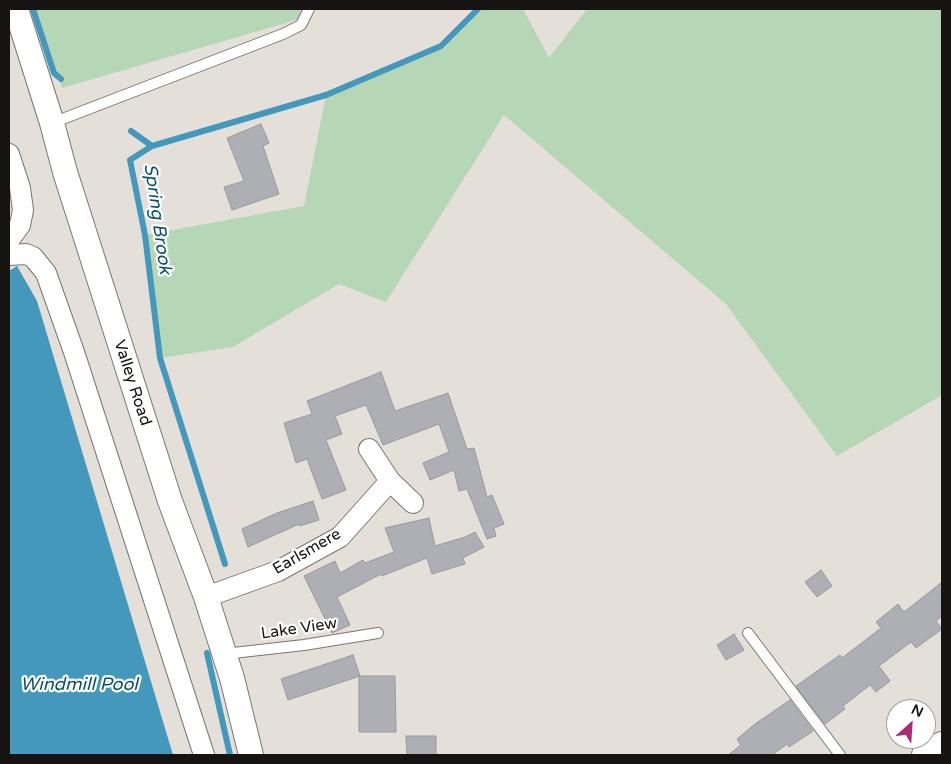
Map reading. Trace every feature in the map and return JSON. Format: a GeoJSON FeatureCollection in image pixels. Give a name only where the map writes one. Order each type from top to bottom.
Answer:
{"type":"FeatureCollection","features":[{"type":"Feature","properties":{"kind":"main road"},"geometry":{"type":"LineString","coordinates":[[926,755],[942,746]]}},
{"type":"Feature","properties":{"kind":"street","name":"Valley Road"},"geometry":{"type":"LineString","coordinates":[[16,9],[52,123],[65,172],[170,501],[206,597],[232,678],[251,755]]}},
{"type":"Feature","properties":{"kind":"street"},"geometry":{"type":"LineString","coordinates":[[9,154],[20,188],[23,210],[20,225],[9,240]]}},
{"type":"Feature","properties":{"kind":"street"},"geometry":{"type":"LineString","coordinates":[[9,255],[26,254],[34,256],[46,273],[74,352],[204,755]]}},
{"type":"Feature","properties":{"kind":"street"},"geometry":{"type":"LineString","coordinates":[[369,449],[390,481],[413,504]]}},
{"type":"Feature","properties":{"kind":"street","name":"Earlsmere"},"geometry":{"type":"LineString","coordinates":[[206,597],[278,571],[340,536],[390,481]]}},
{"type":"Feature","properties":{"kind":"lane"},"geometry":{"type":"LineString","coordinates":[[52,123],[283,34],[301,25],[309,9]]}},
{"type":"Feature","properties":{"kind":"lane","name":"Lake View"},"geometry":{"type":"LineString","coordinates":[[224,654],[304,645],[378,633]]}},
{"type":"Feature","properties":{"kind":"lane"},"geometry":{"type":"LineString","coordinates":[[748,633],[840,755]]}},
{"type":"Feature","properties":{"kind":"green space"},"geometry":{"type":"Polygon","coordinates":[[[36,9],[300,9],[303,18],[62,88],[36,9]]]}},
{"type":"Feature","properties":{"kind":"green space"},"geometry":{"type":"Polygon","coordinates":[[[478,9],[523,9],[549,58],[587,9],[942,9],[942,395],[837,456],[726,304],[504,115],[386,302],[339,284],[233,347],[160,358],[145,235],[304,206],[326,95],[441,46],[478,9]]]}},
{"type":"Feature","properties":{"kind":"water","name":"Windmill Pool"},"geometry":{"type":"Polygon","coordinates":[[[17,266],[37,301],[173,755],[9,755],[9,271],[17,266]]]}},
{"type":"Feature","properties":{"kind":"building"},"geometry":{"type":"Polygon","coordinates":[[[261,124],[269,143],[263,146],[279,194],[232,210],[224,187],[244,181],[227,138],[261,124]]]}},
{"type":"Feature","properties":{"kind":"building"},"geometry":{"type":"Polygon","coordinates":[[[381,372],[395,411],[448,393],[467,449],[474,448],[487,497],[492,495],[504,524],[494,528],[496,536],[487,539],[467,489],[459,491],[454,470],[430,480],[423,463],[449,452],[439,424],[383,445],[366,405],[335,416],[342,434],[326,440],[346,490],[322,499],[307,459],[296,463],[284,423],[312,414],[307,401],[381,372]]]}},
{"type":"Feature","properties":{"kind":"building"},"geometry":{"type":"Polygon","coordinates":[[[313,501],[319,520],[300,526],[299,524],[248,547],[242,529],[277,513],[313,501]]]}},
{"type":"Feature","properties":{"kind":"building"},"geometry":{"type":"Polygon","coordinates":[[[429,518],[435,546],[475,532],[484,547],[463,558],[465,564],[432,574],[427,558],[382,576],[381,574],[337,597],[350,625],[332,633],[304,576],[335,561],[340,573],[363,560],[365,563],[394,552],[385,528],[429,518]]]}},
{"type":"Feature","properties":{"kind":"building"},"geometry":{"type":"Polygon","coordinates":[[[821,570],[832,586],[817,597],[805,582],[821,570]]]}},
{"type":"Feature","properties":{"kind":"building"},"geometry":{"type":"Polygon","coordinates":[[[942,582],[942,616],[936,621],[942,629],[916,648],[911,642],[879,666],[890,681],[876,692],[870,685],[843,706],[845,709],[825,724],[796,686],[840,655],[842,658],[881,628],[876,622],[898,604],[904,612],[942,582]]]}},
{"type":"Feature","properties":{"kind":"building"},"geometry":{"type":"Polygon","coordinates":[[[734,634],[744,650],[726,660],[717,645],[734,634]]]}},
{"type":"Feature","properties":{"kind":"building"},"geometry":{"type":"Polygon","coordinates":[[[353,655],[360,676],[288,700],[281,679],[353,655]]]}},
{"type":"Feature","properties":{"kind":"building"},"geometry":{"type":"Polygon","coordinates":[[[359,676],[395,676],[396,732],[359,732],[359,676]]]}},
{"type":"Feature","properties":{"kind":"building"},"geometry":{"type":"Polygon","coordinates":[[[790,700],[813,731],[789,747],[787,744],[772,755],[728,755],[741,745],[737,739],[790,700]]]}},
{"type":"Feature","properties":{"kind":"building"},"geometry":{"type":"Polygon","coordinates":[[[406,736],[436,736],[436,755],[407,755],[406,736]]]}},
{"type":"Feature","properties":{"kind":"waterway"},"geometry":{"type":"LineString","coordinates":[[33,9],[54,73],[61,79]]}},
{"type":"Feature","properties":{"kind":"waterway","name":"Spring Brook"},"geometry":{"type":"LineString","coordinates":[[225,564],[160,358],[145,235],[130,160],[152,146],[326,95],[441,46],[478,9]]}},
{"type":"Feature","properties":{"kind":"waterway"},"geometry":{"type":"LineString","coordinates":[[131,131],[152,146]]}},
{"type":"Feature","properties":{"kind":"waterway"},"geometry":{"type":"LineString","coordinates":[[207,653],[230,755]]}}]}
